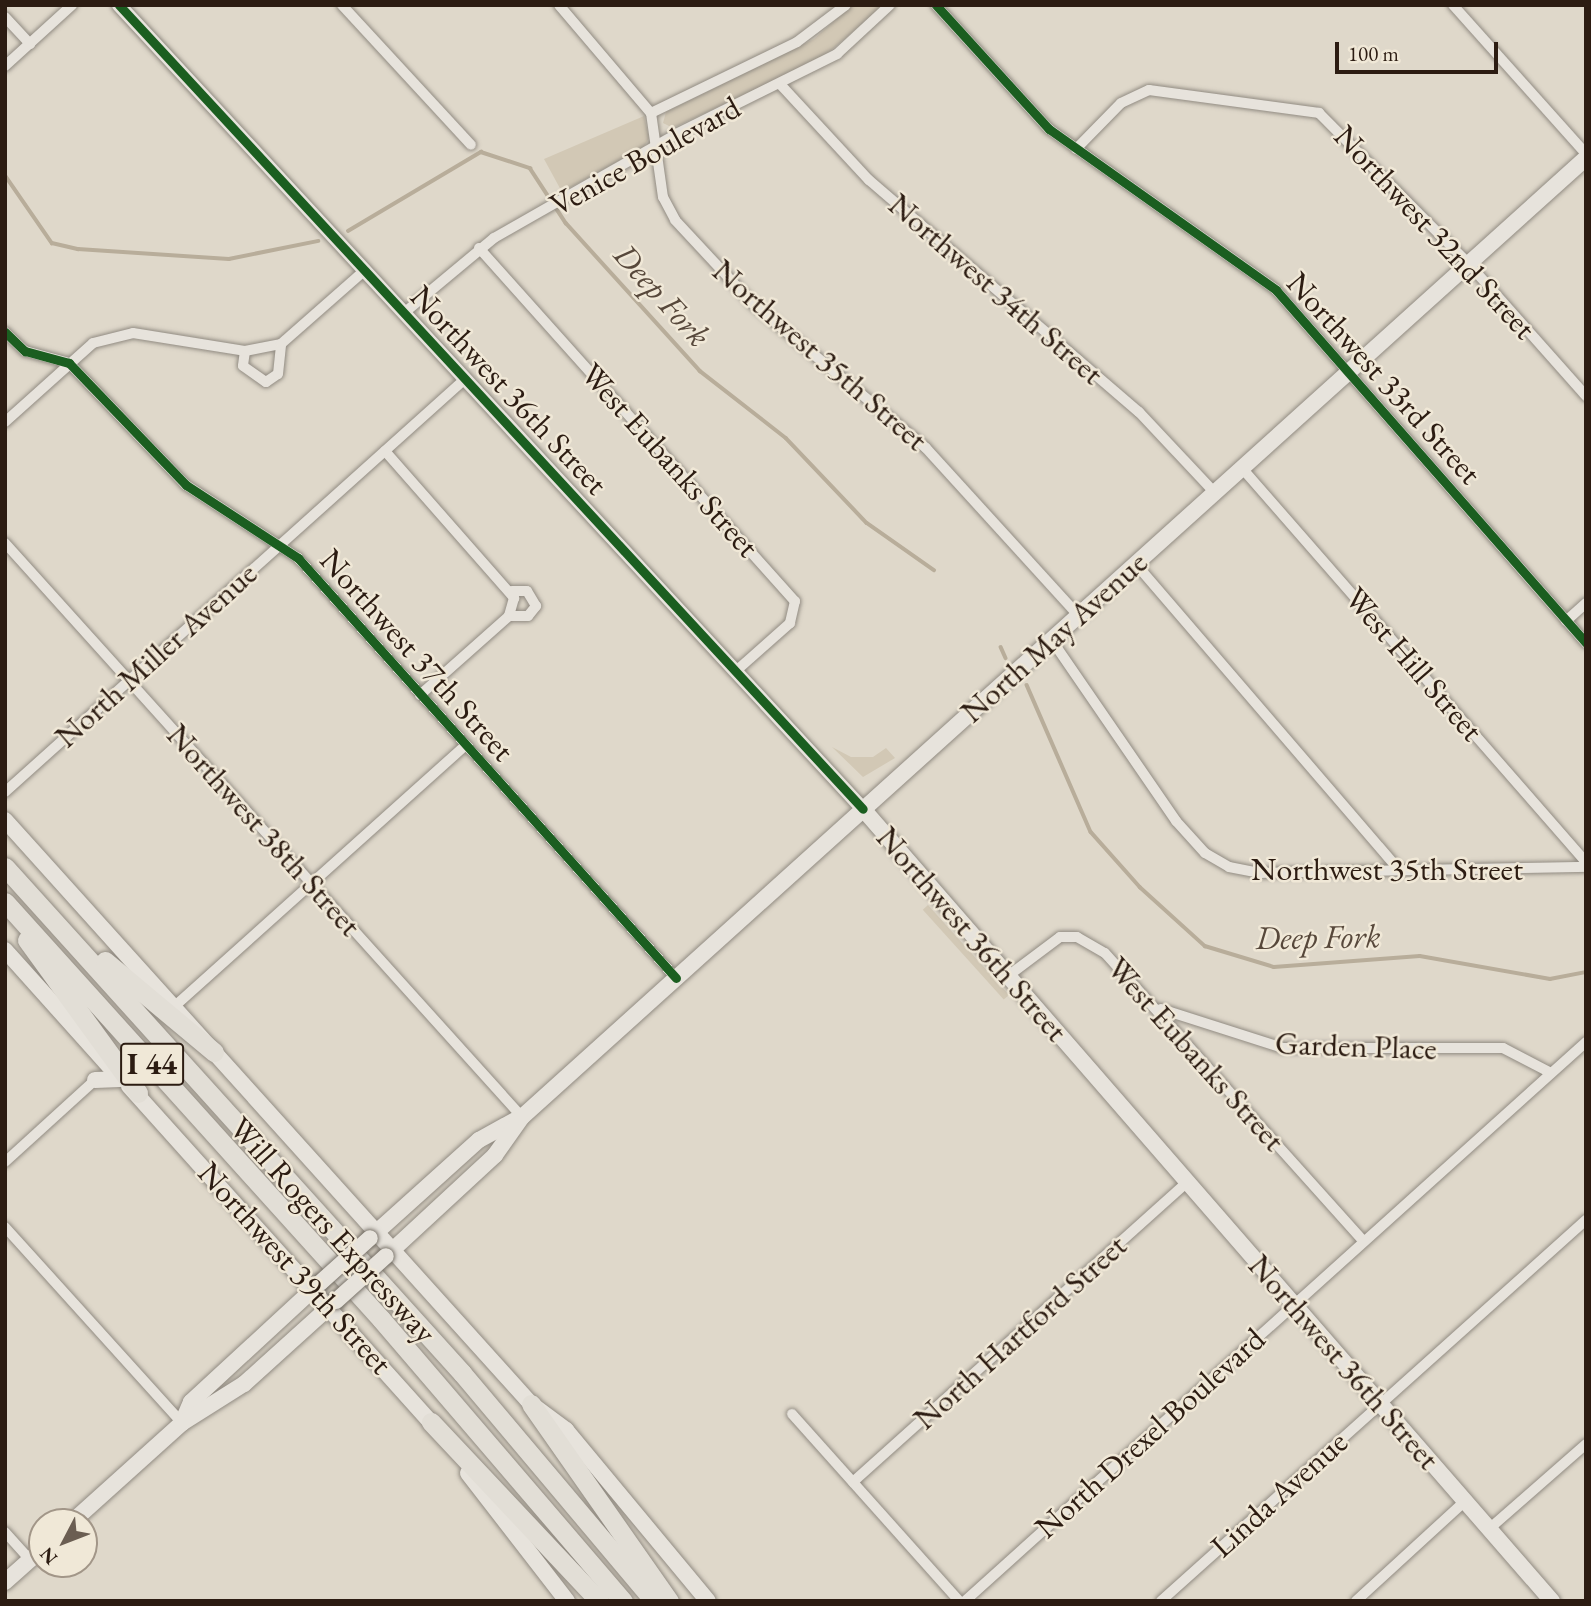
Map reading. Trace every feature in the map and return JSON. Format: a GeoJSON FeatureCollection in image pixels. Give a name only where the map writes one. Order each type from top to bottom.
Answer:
{"type":"FeatureCollection","features":[{"type":"Feature","properties":{"kind":"highway","name":"Will Rogers Expressway"},"geometry":{"type":"LineString","coordinates":[[5,867],[461,1373],[654,1601]]}},
{"type":"Feature","properties":{"kind":"highway"},"geometry":{"type":"LineString","coordinates":[[35,900],[214,1052]]}},
{"type":"Feature","properties":{"kind":"highway","name":"Will Rogers Expressway"},"geometry":{"type":"LineString","coordinates":[[5,902],[426,1369],[623,1601]]}},
{"type":"Feature","properties":{"kind":"highway"},"geometry":{"type":"LineString","coordinates":[[5,907],[138,1093]]}},
{"type":"Feature","properties":{"kind":"highway"},"geometry":{"type":"LineString","coordinates":[[531,1404],[669,1601]]}},
{"type":"Feature","properties":{"kind":"highway"},"geometry":{"type":"LineString","coordinates":[[431,1422],[599,1601]]}},
{"type":"Feature","properties":{"kind":"main road","name":"North May Avenue"},"geometry":{"type":"LineString","coordinates":[[88,1508],[182,1423],[244,1384],[495,1156],[522,1117],[1586,156]]}},
{"type":"Feature","properties":{"kind":"main road","name":"Northwest 36th Street"},"geometry":{"type":"LineString","coordinates":[[863,809],[1552,1601]]}},
{"type":"Feature","properties":{"kind":"main road"},"geometry":{"type":"LineString","coordinates":[[5,820],[176,1005],[389,1253],[531,1404],[566,1430],[708,1601]]}},
{"type":"Feature","properties":{"kind":"main road","name":"Northwest 39th Street"},"geometry":{"type":"LineString","coordinates":[[5,950],[120,1079],[138,1093],[333,1303],[431,1422],[568,1601]]}},
{"type":"Feature","properties":{"kind":"main road"},"geometry":{"type":"LineString","coordinates":[[95,1080],[120,1079]]}},
{"type":"Feature","properties":{"kind":"main road","name":"North May Avenue"},"geometry":{"type":"LineString","coordinates":[[182,1423],[191,1402],[317,1285],[479,1140],[522,1117]]}},
{"type":"Feature","properties":{"kind":"main road"},"geometry":{"type":"LineString","coordinates":[[5,1582],[28,1562]]}},
{"type":"Feature","properties":{"kind":"street"},"geometry":{"type":"LineString","coordinates":[[5,66],[72,5]]}},
{"type":"Feature","properties":{"kind":"street","name":"Northwest 36th Street"},"geometry":{"type":"LineString","coordinates":[[119,5],[863,809]]}},
{"type":"Feature","properties":{"kind":"street"},"geometry":{"type":"LineString","coordinates":[[342,5],[471,145]]}},
{"type":"Feature","properties":{"kind":"street","name":"Northwest 35th Street"},"geometry":{"type":"LineString","coordinates":[[559,5],[651,113],[659,143],[663,197],[685,232],[752,303],[926,448],[1078,615]]}},
{"type":"Feature","properties":{"kind":"street","name":"Venice Boulevard"},"geometry":{"type":"LineString","coordinates":[[651,113],[797,43],[846,5]]}},
{"type":"Feature","properties":{"kind":"street","name":"Venice Boulevard"},"geometry":{"type":"LineString","coordinates":[[404,313],[479,248],[659,143],[838,54],[890,5]]}},
{"type":"Feature","properties":{"kind":"street","name":"Northwest 33rd Street"},"geometry":{"type":"LineString","coordinates":[[936,5],[1030,111],[1076,149],[1268,283],[1586,643]]}},
{"type":"Feature","properties":{"kind":"street"},"geometry":{"type":"LineString","coordinates":[[1452,5],[1586,156]]}},
{"type":"Feature","properties":{"kind":"street"},"geometry":{"type":"LineString","coordinates":[[5,17],[30,44]]}},
{"type":"Feature","properties":{"kind":"street","name":"Northwest 34th Street"},"geometry":{"type":"LineString","coordinates":[[780,85],[869,180],[1139,412],[1214,492]]}},
{"type":"Feature","properties":{"kind":"street","name":"Northwest 32nd Street"},"geometry":{"type":"LineString","coordinates":[[1076,149],[1140,91],[1306,110],[1339,128],[1468,263],[1586,396]]}},
{"type":"Feature","properties":{"kind":"street","name":"West Eubanks Street"},"geometry":{"type":"LineString","coordinates":[[479,248],[795,601],[790,623],[736,671]]}},
{"type":"Feature","properties":{"kind":"street"},"geometry":{"type":"LineString","coordinates":[[5,422],[93,343],[133,333],[245,351],[281,344],[365,270]]}},
{"type":"Feature","properties":{"kind":"street"},"geometry":{"type":"LineString","coordinates":[[5,332],[25,351],[69,363]]}},
{"type":"Feature","properties":{"kind":"street"},"geometry":{"type":"LineString","coordinates":[[245,351],[243,366],[266,382],[278,374],[281,344]]}},
{"type":"Feature","properties":{"kind":"street","name":"Northwest 37th Street"},"geometry":{"type":"LineString","coordinates":[[69,363],[186,485],[298,558],[676,978]]}},
{"type":"Feature","properties":{"kind":"street","name":"North Miller Avenue"},"geometry":{"type":"LineString","coordinates":[[5,792],[465,379]]}},
{"type":"Feature","properties":{"kind":"street"},"geometry":{"type":"LineString","coordinates":[[385,452],[512,591],[527,591],[536,606],[528,616],[509,616]]}},
{"type":"Feature","properties":{"kind":"street","name":"West Hill Street"},"geometry":{"type":"LineString","coordinates":[[1241,467],[1586,862]]}},
{"type":"Feature","properties":{"kind":"street","name":"Northwest 38th Street"},"geometry":{"type":"LineString","coordinates":[[5,543],[522,1117]]}},
{"type":"Feature","properties":{"kind":"street"},"geometry":{"type":"LineString","coordinates":[[1135,563],[1400,870]]}},
{"type":"Feature","properties":{"kind":"street"},"geometry":{"type":"LineString","coordinates":[[420,695],[509,616],[512,591]]}},
{"type":"Feature","properties":{"kind":"street"},"geometry":{"type":"LineString","coordinates":[[1566,621],[1586,603]]}},
{"type":"Feature","properties":{"kind":"street","name":"Northwest 35th Street"},"geometry":{"type":"LineString","coordinates":[[1051,639],[1176,821],[1215,860],[1249,872],[1586,867]]}},
{"type":"Feature","properties":{"kind":"street"},"geometry":{"type":"LineString","coordinates":[[176,1005],[465,746]]}},
{"type":"Feature","properties":{"kind":"street","name":"West Eubanks Street"},"geometry":{"type":"LineString","coordinates":[[1008,976],[1050,940],[1077,937],[1120,964],[1363,1241]]}},
{"type":"Feature","properties":{"kind":"street","name":"Garden Place"},"geometry":{"type":"LineString","coordinates":[[1161,1009],[1283,1048],[1503,1048],[1551,1073]]}},
{"type":"Feature","properties":{"kind":"street","name":"North Drexel Boulevard"},"geometry":{"type":"LineString","coordinates":[[965,1601],[1586,1042]]}},
{"type":"Feature","properties":{"kind":"street"},"geometry":{"type":"LineString","coordinates":[[5,1162],[95,1080]]}},
{"type":"Feature","properties":{"kind":"street","name":"North Hartford Street"},"geometry":{"type":"LineString","coordinates":[[853,1482],[1187,1182]]}},
{"type":"Feature","properties":{"kind":"street","name":"Linda Avenue"},"geometry":{"type":"LineString","coordinates":[[1161,1601],[1584,1224]]}},
{"type":"Feature","properties":{"kind":"street"},"geometry":{"type":"LineString","coordinates":[[5,1227],[182,1423]]}},
{"type":"Feature","properties":{"kind":"street"},"geometry":{"type":"LineString","coordinates":[[792,1414],[960,1601]]}},
{"type":"Feature","properties":{"kind":"street"},"geometry":{"type":"LineString","coordinates":[[1489,1529],[1586,1444]]}},
{"type":"Feature","properties":{"kind":"street"},"geometry":{"type":"LineString","coordinates":[[1356,1601],[1465,1501]]}},
{"type":"Feature","properties":{"kind":"street"},"geometry":{"type":"LineString","coordinates":[[5,1532],[28,1549]]}},
{"type":"Feature","properties":{"kind":"shaded area"},"geometry":{"type":"Polygon","coordinates":[[[852,5],[884,5],[822,58],[673,128],[663,123],[666,112],[814,39],[852,5]]]}},
{"type":"Feature","properties":{"kind":"shaded area"},"geometry":{"type":"Polygon","coordinates":[[[644,116],[649,138],[644,147],[562,192],[544,159],[644,116]]]}},
{"type":"Feature","properties":{"kind":"shaded area"},"geometry":{"type":"Polygon","coordinates":[[[832,747],[851,757],[873,757],[886,748],[895,758],[863,777],[832,747]]]}},
{"type":"Feature","properties":{"kind":"shaded area"},"geometry":{"type":"Polygon","coordinates":[[[928,905],[1009,995],[1004,1000],[923,910],[928,905]]]}},
{"type":"Feature","properties":{"kind":"waterway","name":"Deep Fork"},"geometry":{"type":"LineString","coordinates":[[348,231],[481,152],[530,168],[566,223],[700,371],[786,438],[867,523],[934,570]]}},
{"type":"Feature","properties":{"kind":"waterway","name":"Deep Fork"},"geometry":{"type":"LineString","coordinates":[[5,175],[52,243],[78,249],[229,259],[318,241]]}},
{"type":"Feature","properties":{"kind":"waterway","name":"Deep Fork"},"geometry":{"type":"LineString","coordinates":[[1001,647],[1006,658]]}},
{"type":"Feature","properties":{"kind":"waterway","name":"Deep Fork"},"geometry":{"type":"LineString","coordinates":[[1027,685],[1091,832],[1140,887],[1205,946],[1274,967],[1420,956],[1550,979],[1586,972]]}},
{"type":"Feature","properties":{"kind":"cycle path"},"geometry":{"type":"LineString","coordinates":[[119,5],[863,809]]}},
{"type":"Feature","properties":{"kind":"cycle path"},"geometry":{"type":"LineString","coordinates":[[936,5],[1049,129],[1276,290],[1586,643]]}},
{"type":"Feature","properties":{"kind":"cycle path"},"geometry":{"type":"LineString","coordinates":[[5,332],[25,351],[69,363],[186,485],[298,558],[676,978]]}}]}
